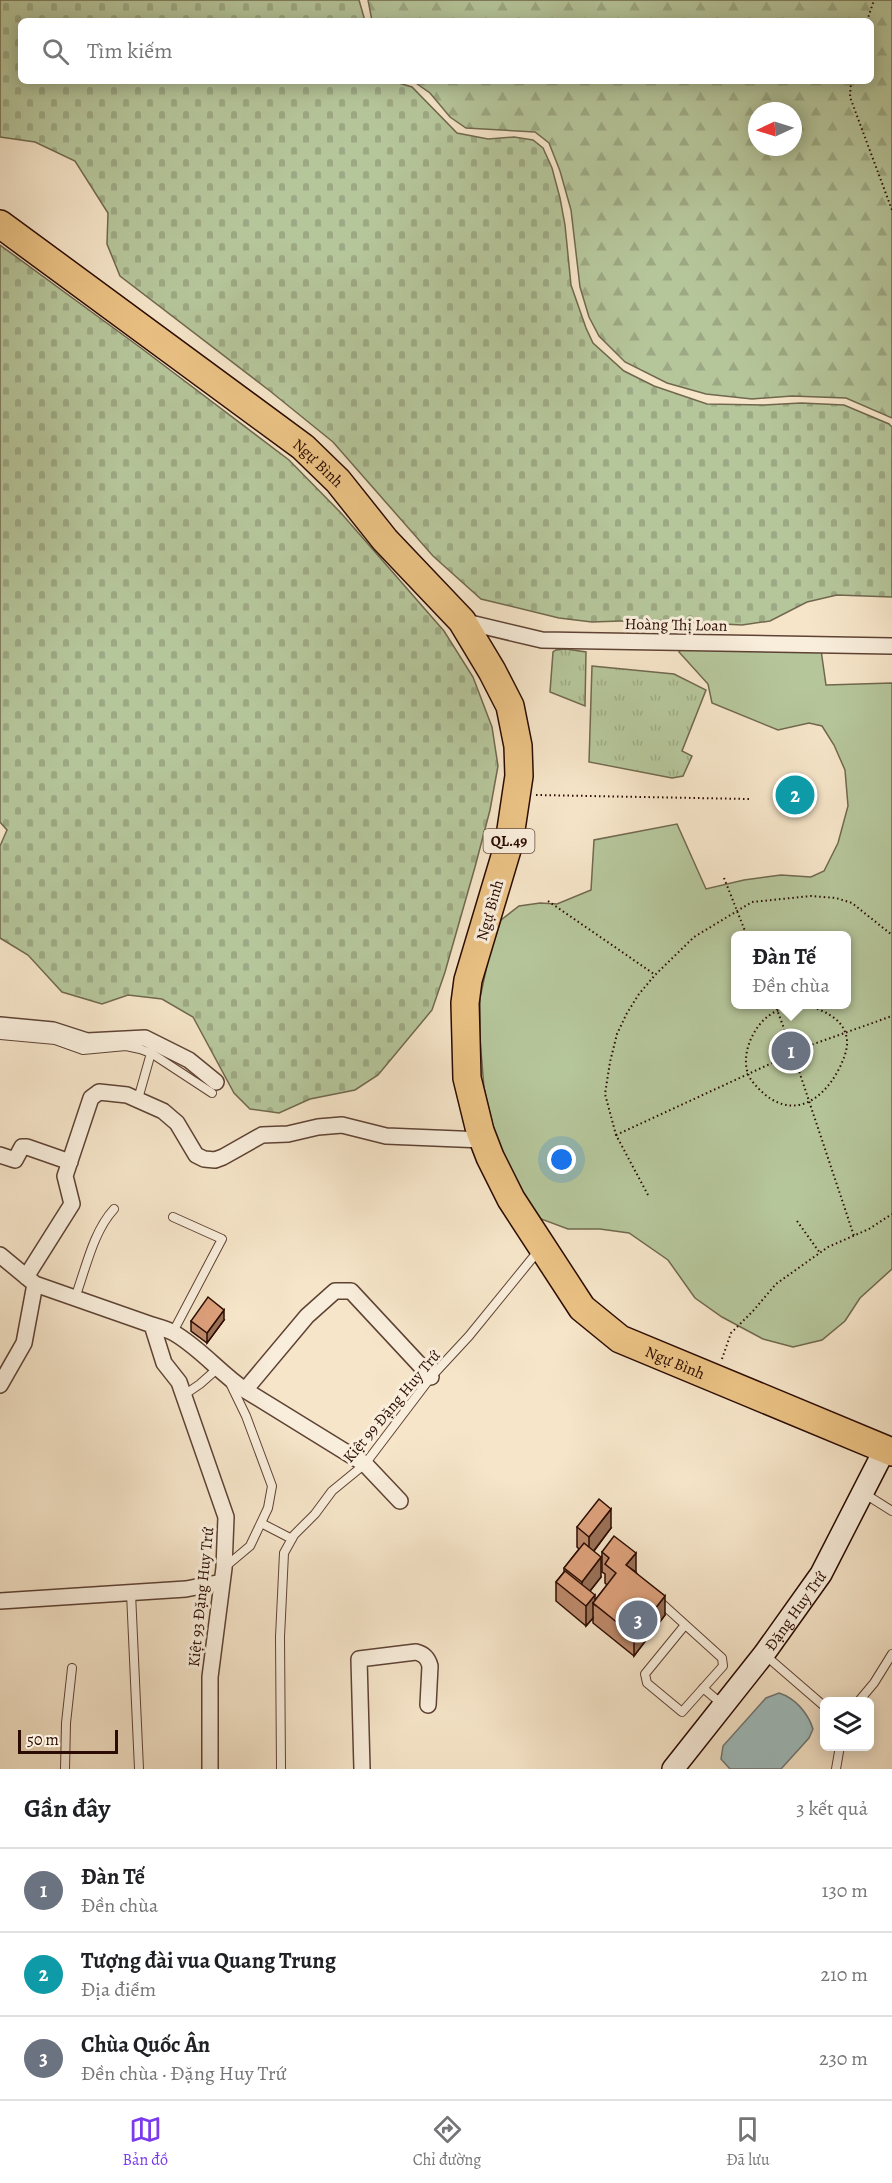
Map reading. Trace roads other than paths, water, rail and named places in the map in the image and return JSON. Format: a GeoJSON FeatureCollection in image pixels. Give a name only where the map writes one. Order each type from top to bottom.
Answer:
{"type":"FeatureCollection","features":[{"type":"Feature","properties":{"kind":"highway","name":"Ngự Bình"},"geometry":{"type":"LineString","coordinates":[[0,224],[303,447],[338,481],[385,540],[462,621],[492,670],[510,706],[518,746],[519,776],[509,843],[468,980],[465,1003],[467,1078],[483,1140],[511,1199],[582,1308],[620,1340],[890,1446]]}},
{"type":"Feature","properties":{"kind":"street","name":"Hoàng Thị Loan"},"geometry":{"type":"LineString","coordinates":[[462,621],[542,640],[892,646]]}},
{"type":"Feature","properties":{"kind":"street"},"geometry":{"type":"LineString","coordinates":[[0,1025],[61,1032],[87,1041],[135,1038],[152,1047],[189,1060],[214,1087]]}},
{"type":"Feature","properties":{"kind":"street"},"geometry":{"type":"LineString","coordinates":[[0,1385],[24,1343],[30,1280],[72,1204],[65,1179],[94,1094],[99,1092],[127,1095],[163,1111],[177,1123],[190,1148],[204,1159],[215,1160],[223,1157],[262,1135],[288,1134],[318,1127],[342,1125],[387,1136],[483,1140]]}},
{"type":"Feature","properties":{"kind":"street"},"geometry":{"type":"LineString","coordinates":[[0,1155],[15,1160],[20,1149],[27,1146],[70,1162]]}},
{"type":"Feature","properties":{"kind":"street"},"geometry":{"type":"LineString","coordinates":[[0,1255],[30,1280],[173,1332],[244,1390],[365,1464],[400,1501]]}},
{"type":"Feature","properties":{"kind":"street"},"geometry":{"type":"LineString","coordinates":[[244,1390],[307,1316],[335,1291],[351,1291],[431,1377]]}},
{"type":"Feature","properties":{"kind":"street","name":"Kiệt 93 Đặng Huy Trứ"},"geometry":{"type":"LineString","coordinates":[[152,1325],[164,1363],[179,1382],[226,1517],[223,1575],[210,1677],[210,1769]]}},
{"type":"Feature","properties":{"kind":"street","name":"Đặng Huy Trứ"},"geometry":{"type":"LineString","coordinates":[[673,1769],[764,1654],[820,1574],[862,1492],[890,1446]]}},
{"type":"Feature","properties":{"kind":"street"},"geometry":{"type":"LineString","coordinates":[[0,1601],[186,1589],[223,1575]]}},
{"type":"Feature","properties":{"kind":"street"},"geometry":{"type":"LineString","coordinates":[[362,1769],[359,1659],[422,1653],[430,1666],[428,1705]]}},
{"type":"Feature","properties":{"kind":"lane"},"geometry":{"type":"LineString","coordinates":[[0,1035],[56,1040],[83,1050],[126,1046],[152,1047],[138,1099]]}},
{"type":"Feature","properties":{"kind":"lane"},"geometry":{"type":"LineString","coordinates":[[75,1298],[97,1236],[105,1219],[114,1209]]}},
{"type":"Feature","properties":{"kind":"lane"},"geometry":{"type":"LineString","coordinates":[[173,1332],[222,1239],[174,1217]]}},
{"type":"Feature","properties":{"kind":"lane","name":"Kiệt 99 Đặng Huy Trứ"},"geometry":{"type":"LineString","coordinates":[[281,1769],[280,1636],[284,1553],[292,1539],[332,1491],[365,1464],[431,1377],[469,1335],[542,1246]]}},
{"type":"Feature","properties":{"kind":"lane"},"geometry":{"type":"LineString","coordinates":[[184,1395],[200,1384],[223,1374],[246,1416],[272,1486],[268,1508],[250,1546],[223,1575]]}},
{"type":"Feature","properties":{"kind":"lane"},"geometry":{"type":"LineString","coordinates":[[862,1492],[892,1511]]}},
{"type":"Feature","properties":{"kind":"lane"},"geometry":{"type":"LineString","coordinates":[[261,1523],[292,1539]]}},
{"type":"Feature","properties":{"kind":"lane"},"geometry":{"type":"LineString","coordinates":[[131,1593],[139,1769]]}},
{"type":"Feature","properties":{"kind":"lane"},"geometry":{"type":"LineString","coordinates":[[658,1600],[722,1658],[723,1666],[681,1712],[647,1683],[645,1674],[685,1625]]}},
{"type":"Feature","properties":{"kind":"lane"},"geometry":{"type":"LineString","coordinates":[[764,1654],[820,1702]]}},
{"type":"Feature","properties":{"kind":"lane"},"geometry":{"type":"LineString","coordinates":[[862,1697],[874,1683],[892,1654]]}},
{"type":"Feature","properties":{"kind":"lane"},"geometry":{"type":"LineString","coordinates":[[65,1769],[66,1723],[72,1668]]}},
{"type":"Feature","properties":{"kind":"lane"},"geometry":{"type":"LineString","coordinates":[[703,1688],[723,1706]]}},
{"type":"Feature","properties":{"kind":"lane"},"geometry":{"type":"LineString","coordinates":[[836,1769],[839,1751]]}},
{"type":"Feature","properties":{"kind":"water"},"geometry":{"type":"Polygon","coordinates":[[[779,1693],[790,1698],[804,1712],[813,1729],[809,1738],[781,1769],[730,1769],[721,1759],[723,1746],[766,1698],[779,1693]]]}},
{"type":"Feature","properties":{"kind":"place","name":"Tượng đài vua Quang Trung"},"geometry":{"type":"Point","coordinates":[795,795]}},
{"type":"Feature","properties":{"kind":"place","name":"Đàn Tế"},"geometry":{"type":"Point","coordinates":[791,1051]}},
{"type":"Feature","properties":{"kind":"place","name":"Chùa Quốc Ân"},"geometry":{"type":"Point","coordinates":[638,1620]}}]}
